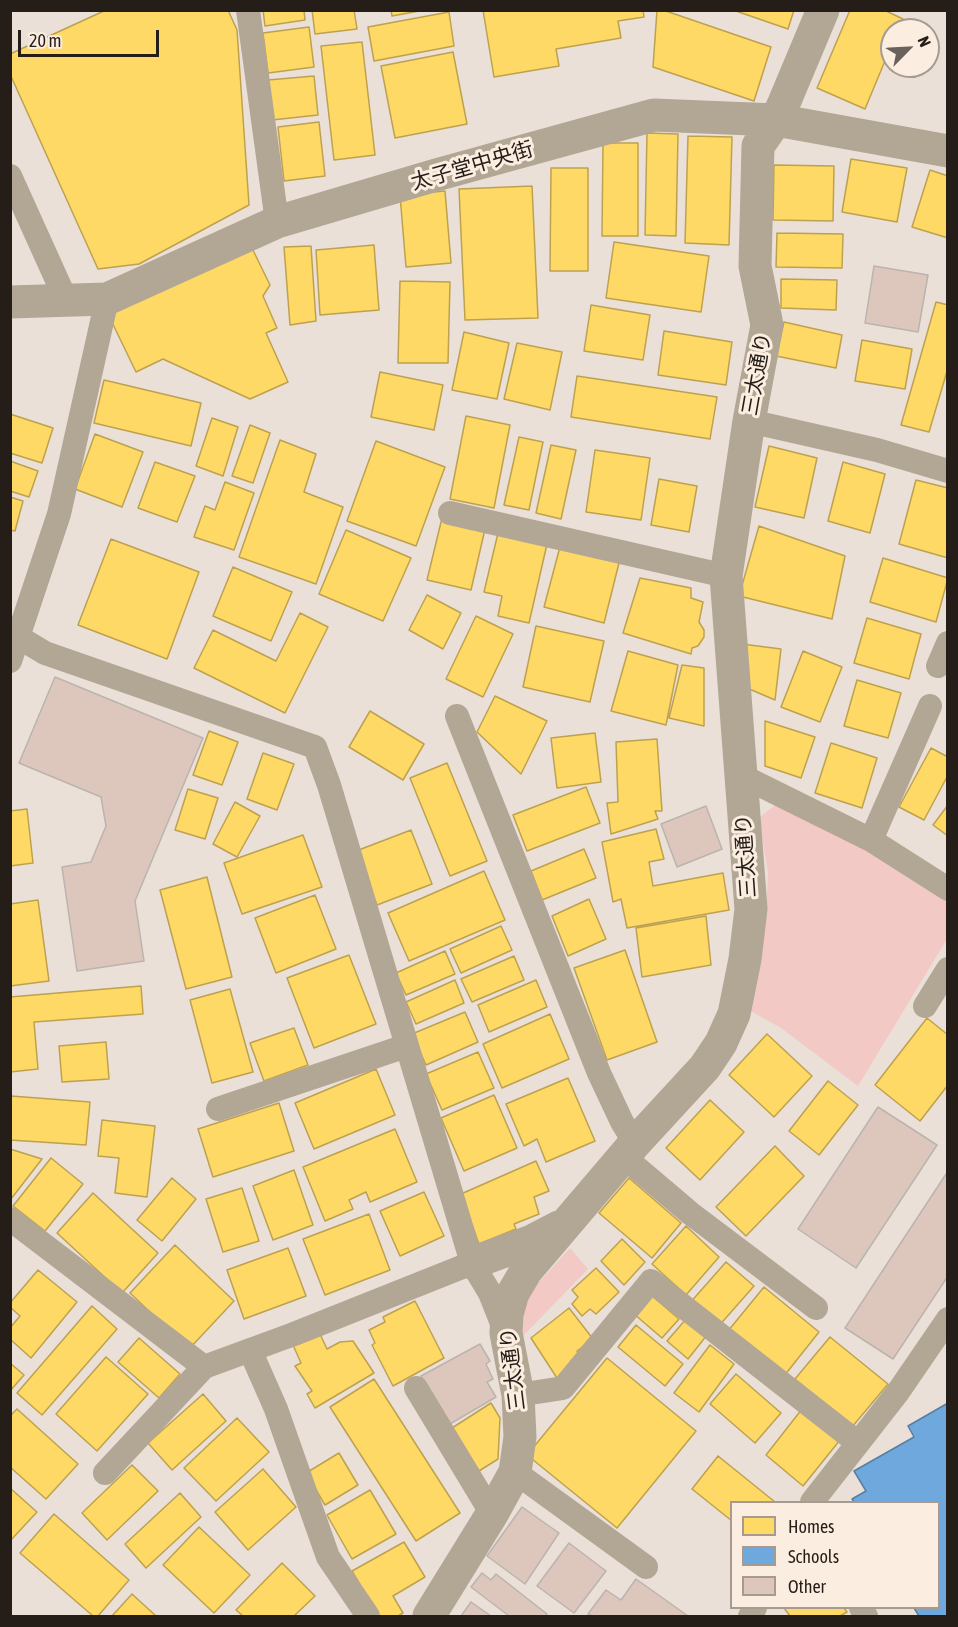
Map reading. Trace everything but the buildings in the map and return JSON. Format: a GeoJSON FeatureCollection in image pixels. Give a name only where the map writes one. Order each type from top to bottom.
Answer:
{"type":"FeatureCollection","features":[{"type":"Feature","properties":{"kind":"street","name":"三太通り"},"geometry":{"type":"LineString","coordinates":[[429,1617],[515,1472],[520,1437],[518,1395],[506,1334],[507,1314],[513,1293],[526,1271],[705,1067],[721,1043],[734,1014],[745,959],[750,909],[726,576],[749,421],[767,325],[755,267],[758,146],[776,120],[823,10]]}},
{"type":"Feature","properties":{"kind":"street","name":"太子堂中央街"},"geometry":{"type":"LineString","coordinates":[[10,302],[107,299],[277,222],[436,175],[654,115],[776,120],[948,151]]}},
{"type":"Feature","properties":{"kind":"street"},"geometry":{"type":"LineString","coordinates":[[472,1263],[532,1241],[568,1222]]}},
{"type":"Feature","properties":{"kind":"lane"},"geometry":{"type":"LineString","coordinates":[[249,10],[277,222]]}},
{"type":"Feature","properties":{"kind":"lane"},"geometry":{"type":"LineString","coordinates":[[10,176],[66,300]]}},
{"type":"Feature","properties":{"kind":"lane"},"geometry":{"type":"LineString","coordinates":[[10,661],[15,634],[59,514],[107,299]]}},
{"type":"Feature","properties":{"kind":"lane"},"geometry":{"type":"LineString","coordinates":[[749,421],[878,450],[948,471]]}},
{"type":"Feature","properties":{"kind":"lane"},"geometry":{"type":"LineString","coordinates":[[450,513],[726,576]]}},
{"type":"Feature","properties":{"kind":"lane"},"geometry":{"type":"LineString","coordinates":[[15,634],[45,653],[315,747],[329,786],[472,1263],[490,1293],[506,1334]]}},
{"type":"Feature","properties":{"kind":"lane"},"geometry":{"type":"LineString","coordinates":[[938,666],[948,643]]}},
{"type":"Feature","properties":{"kind":"lane"},"geometry":{"type":"LineString","coordinates":[[871,840],[930,706]]}},
{"type":"Feature","properties":{"kind":"lane"},"geometry":{"type":"LineString","coordinates":[[457,716],[599,1073],[622,1122],[630,1150],[690,1213],[816,1308]]}},
{"type":"Feature","properties":{"kind":"lane"},"geometry":{"type":"LineString","coordinates":[[740,775],[871,840],[948,889]]}},
{"type":"Feature","properties":{"kind":"lane"},"geometry":{"type":"LineString","coordinates":[[926,1006],[948,969]]}},
{"type":"Feature","properties":{"kind":"lane"},"geometry":{"type":"LineString","coordinates":[[218,1109],[406,1046]]}},
{"type":"Feature","properties":{"kind":"lane"},"geometry":{"type":"LineString","coordinates":[[10,1219],[204,1367]]}},
{"type":"Feature","properties":{"kind":"lane"},"geometry":{"type":"LineString","coordinates":[[105,1473],[204,1367],[472,1263]]}},
{"type":"Feature","properties":{"kind":"lane"},"geometry":{"type":"LineString","coordinates":[[518,1395],[563,1388],[651,1281],[858,1443]]}},
{"type":"Feature","properties":{"kind":"lane"},"geometry":{"type":"LineString","coordinates":[[814,1501],[898,1392],[948,1318]]}},
{"type":"Feature","properties":{"kind":"lane"},"geometry":{"type":"LineString","coordinates":[[250,1350],[276,1409],[328,1557],[368,1617]]}},
{"type":"Feature","properties":{"kind":"lane"},"geometry":{"type":"LineString","coordinates":[[417,1388],[492,1514]]}},
{"type":"Feature","properties":{"kind":"lane"},"geometry":{"type":"LineString","coordinates":[[515,1472],[646,1567]]}},
{"type":"Feature","properties":{"kind":"shaded area"},"geometry":{"type":"Polygon","coordinates":[[[775,805],[874,853],[947,897],[947,939],[858,1086],[781,1028],[747,1009],[766,918],[768,873],[759,818],[775,805]]]}},
{"type":"Feature","properties":{"kind":"shaded area"},"geometry":{"type":"Polygon","coordinates":[[[570,1248],[588,1269],[523,1336],[518,1327],[521,1310],[532,1290],[570,1248]]]}}]}
